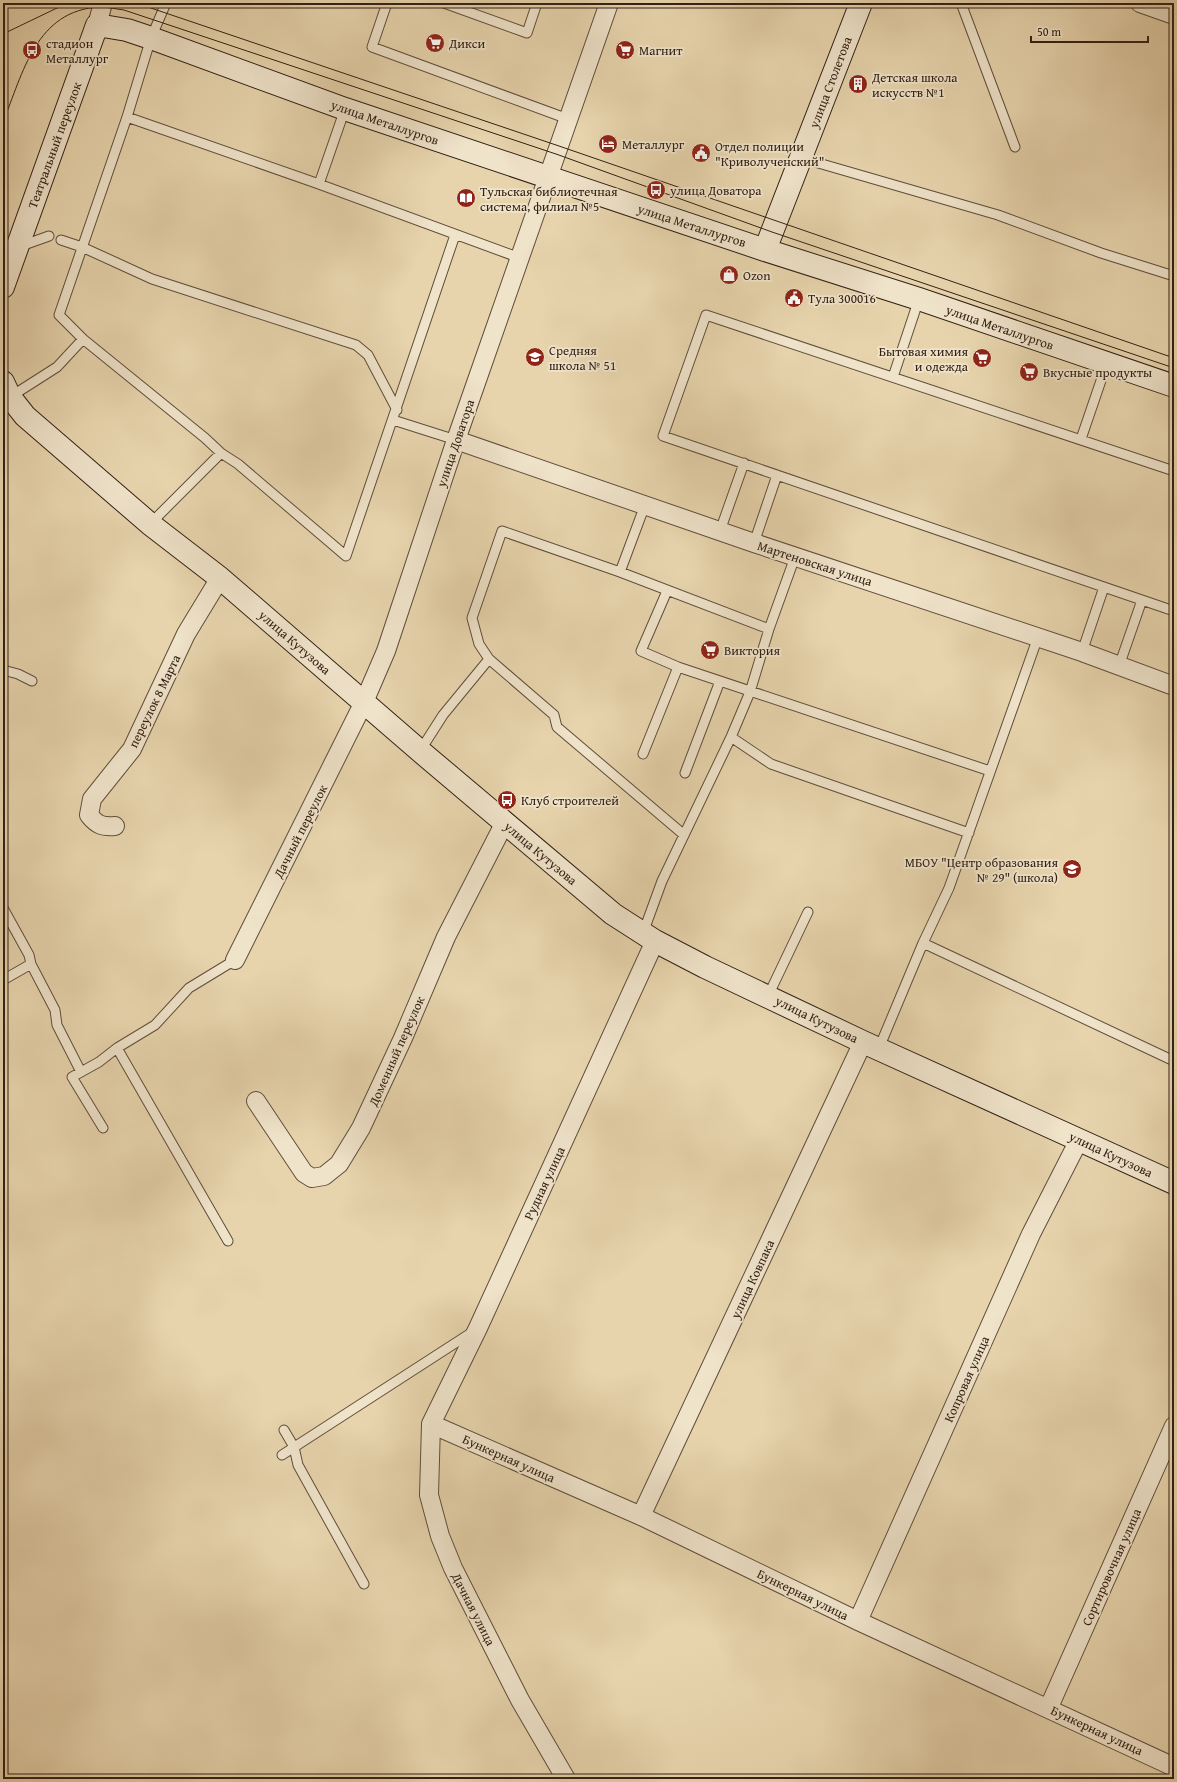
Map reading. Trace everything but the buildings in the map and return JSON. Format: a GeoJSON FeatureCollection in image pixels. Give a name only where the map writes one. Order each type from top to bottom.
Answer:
{"type":"FeatureCollection","features":[{"type":"Feature","properties":{"kind":"main road","name":"улица Столетова"},"geometry":{"type":"LineString","coordinates":[[765,250],[860,3]]}},
{"type":"Feature","properties":{"kind":"main road","name":"улица Металлургов"},"geometry":{"type":"LineString","coordinates":[[97,25],[127,30],[152,38],[345,109],[765,250],[919,299],[1174,386]]}},
{"type":"Feature","properties":{"kind":"main road","name":"Театральный переулок"},"geometry":{"type":"LineString","coordinates":[[4,282],[18,247],[97,25]]}},
{"type":"Feature","properties":{"kind":"main road","name":"улица Кутузова"},"geometry":{"type":"LineString","coordinates":[[6,390],[25,416],[150,524],[220,578],[420,752],[613,914],[649,937],[705,967],[871,1045],[1174,1183]]}},
{"type":"Feature","properties":{"kind":"street","name":"Театральный переулок"},"geometry":{"type":"LineString","coordinates":[[97,25],[103,3]]}},
{"type":"Feature","properties":{"kind":"street","name":"улица Доватора"},"geometry":{"type":"LineString","coordinates":[[364,702],[386,651],[456,440],[609,3]]}},
{"type":"Feature","properties":{"kind":"street"},"geometry":{"type":"LineString","coordinates":[[1140,3],[1174,14]]}},
{"type":"Feature","properties":{"kind":"street","name":"Мартеновская улица"},"geometry":{"type":"LineString","coordinates":[[456,440],[754,543],[1082,652],[1174,686]]}},
{"type":"Feature","properties":{"kind":"street","name":"переулок 8 Марта"},"geometry":{"type":"LineString","coordinates":[[115,826],[103,827],[95,823],[89,815],[92,799],[132,749],[186,634],[220,578]]}},
{"type":"Feature","properties":{"kind":"street","name":"Дачный переулок"},"geometry":{"type":"LineString","coordinates":[[235,960],[364,702]]}},
{"type":"Feature","properties":{"kind":"street","name":"Доменный переулок"},"geometry":{"type":"LineString","coordinates":[[256,1101],[304,1174],[312,1178],[324,1176],[338,1164],[361,1128],[403,1038],[446,937],[505,822]]}},
{"type":"Feature","properties":{"kind":"street","name":"Рудная улица"},"geometry":{"type":"LineString","coordinates":[[431,1424],[478,1328],[649,937]]}},
{"type":"Feature","properties":{"kind":"street","name":"улица Ковпака"},"geometry":{"type":"LineString","coordinates":[[641,1516],[871,1045]]}},
{"type":"Feature","properties":{"kind":"street","name":"Копровая улица"},"geometry":{"type":"LineString","coordinates":[[858,1620],[1031,1234],[1079,1140]]}},
{"type":"Feature","properties":{"kind":"street","name":"Бункерная улица"},"geometry":{"type":"LineString","coordinates":[[431,1424],[641,1516],[858,1620],[1174,1767]]}},
{"type":"Feature","properties":{"kind":"street","name":"Дачная улица"},"geometry":{"type":"LineString","coordinates":[[431,1424],[429,1495],[440,1536],[454,1568],[520,1700],[566,1779]]}},
{"type":"Feature","properties":{"kind":"street","name":"Сортировочная улица"},"geometry":{"type":"LineString","coordinates":[[1049,1708],[1174,1426]]}},
{"type":"Feature","properties":{"kind":"lane"},"geometry":{"type":"LineString","coordinates":[[166,3],[152,38],[127,117],[59,315],[83,339],[205,438],[221,453],[238,464],[346,556],[397,410],[455,236]]}},
{"type":"Feature","properties":{"kind":"lane"},"geometry":{"type":"LineString","coordinates":[[388,3],[372,47],[568,119]]}},
{"type":"Feature","properties":{"kind":"lane"},"geometry":{"type":"LineString","coordinates":[[444,3],[527,33],[537,3]]}},
{"type":"Feature","properties":{"kind":"lane"},"geometry":{"type":"LineString","coordinates":[[961,3],[1015,147]]}},
{"type":"Feature","properties":{"kind":"lane"},"geometry":{"type":"LineString","coordinates":[[319,184],[345,109]]}},
{"type":"Feature","properties":{"kind":"lane"},"geometry":{"type":"LineString","coordinates":[[127,117],[319,184],[455,236],[520,258]]}},
{"type":"Feature","properties":{"kind":"lane"},"geometry":{"type":"LineString","coordinates":[[801,158],[998,215],[1101,253],[1174,276]]}},
{"type":"Feature","properties":{"kind":"lane"},"geometry":{"type":"LineString","coordinates":[[18,247],[48,236]]}},
{"type":"Feature","properties":{"kind":"lane"},"geometry":{"type":"LineString","coordinates":[[61,240],[82,247],[152,279],[356,345],[368,355],[397,410]]}},
{"type":"Feature","properties":{"kind":"lane"},"geometry":{"type":"LineString","coordinates":[[893,377],[919,299]]}},
{"type":"Feature","properties":{"kind":"lane"},"geometry":{"type":"LineString","coordinates":[[1174,471],[706,315],[663,436],[1174,611]]}},
{"type":"Feature","properties":{"kind":"lane"},"geometry":{"type":"LineString","coordinates":[[6,390],[57,367],[83,339]]}},
{"type":"Feature","properties":{"kind":"lane"},"geometry":{"type":"LineString","coordinates":[[1082,440],[1107,363]]}},
{"type":"Feature","properties":{"kind":"lane"},"geometry":{"type":"LineString","coordinates":[[393,420],[456,440]]}},
{"type":"Feature","properties":{"kind":"lane"},"geometry":{"type":"LineString","coordinates":[[150,524],[221,453]]}},
{"type":"Feature","properties":{"kind":"lane"},"geometry":{"type":"LineString","coordinates":[[720,531],[744,463]]}},
{"type":"Feature","properties":{"kind":"lane"},"geometry":{"type":"LineString","coordinates":[[754,543],[777,475]]}},
{"type":"Feature","properties":{"kind":"lane"},"geometry":{"type":"LineString","coordinates":[[620,572],[644,505]]}},
{"type":"Feature","properties":{"kind":"lane"},"geometry":{"type":"LineString","coordinates":[[683,834],[556,727],[554,715],[489,659],[479,644],[472,618],[502,531],[620,572],[769,629]]}},
{"type":"Feature","properties":{"kind":"lane"},"geometry":{"type":"LineString","coordinates":[[649,937],[662,881],[683,834],[731,737],[750,692],[769,629],[795,556]]}},
{"type":"Feature","properties":{"kind":"lane"},"geometry":{"type":"LineString","coordinates":[[1082,652],[1104,587]]}},
{"type":"Feature","properties":{"kind":"lane"},"geometry":{"type":"LineString","coordinates":[[667,591],[641,651],[678,667],[720,682],[990,771]]}},
{"type":"Feature","properties":{"kind":"lane"},"geometry":{"type":"LineString","coordinates":[[1118,666],[1142,600]]}},
{"type":"Feature","properties":{"kind":"lane"},"geometry":{"type":"LineString","coordinates":[[871,1045],[949,888],[1038,637]]}},
{"type":"Feature","properties":{"kind":"lane"},"geometry":{"type":"LineString","coordinates":[[420,752],[443,715],[489,659]]}},
{"type":"Feature","properties":{"kind":"lane"},"geometry":{"type":"LineString","coordinates":[[643,754],[678,667]]}},
{"type":"Feature","properties":{"kind":"lane"},"geometry":{"type":"LineString","coordinates":[[3,670],[18,674],[32,681]]}},
{"type":"Feature","properties":{"kind":"lane"},"geometry":{"type":"LineString","coordinates":[[685,773],[720,682]]}},
{"type":"Feature","properties":{"kind":"lane"},"geometry":{"type":"LineString","coordinates":[[731,737],[771,764],[969,833]]}},
{"type":"Feature","properties":{"kind":"lane"},"geometry":{"type":"LineString","coordinates":[[3,908],[30,955],[31,964],[55,1010],[57,1025],[81,1072]]}},
{"type":"Feature","properties":{"kind":"lane"},"geometry":{"type":"LineString","coordinates":[[768,996],[808,912]]}},
{"type":"Feature","properties":{"kind":"lane"},"geometry":{"type":"LineString","coordinates":[[923,943],[1174,1061]]}},
{"type":"Feature","properties":{"kind":"lane"},"geometry":{"type":"LineString","coordinates":[[102,1128],[72,1077],[99,1062],[117,1048],[155,1025],[189,988],[235,960]]}},
{"type":"Feature","properties":{"kind":"lane"},"geometry":{"type":"LineString","coordinates":[[3,980],[31,964]]}},
{"type":"Feature","properties":{"kind":"lane"},"geometry":{"type":"LineString","coordinates":[[117,1048],[228,1241]]}},
{"type":"Feature","properties":{"kind":"lane"},"geometry":{"type":"LineString","coordinates":[[282,1455],[478,1328]]}},
{"type":"Feature","properties":{"kind":"lane"},"geometry":{"type":"LineString","coordinates":[[284,1430],[294,1447],[298,1465],[364,1584]]}},
{"type":"Feature","properties":{"kind":"tram line"},"geometry":{"type":"LineString","coordinates":[[3,34],[57,8],[73,3]]}},
{"type":"Feature","properties":{"kind":"tram line"},"geometry":{"type":"LineString","coordinates":[[136,3],[559,146],[1174,358]]}},
{"type":"Feature","properties":{"kind":"tram line"},"geometry":{"type":"LineString","coordinates":[[3,122],[26,65],[35,47],[46,32],[61,19],[78,11],[100,7],[124,10],[556,154],[772,232],[1174,368]]}},
{"type":"Feature","properties":{"kind":"place","name":"Дикси"},"geometry":{"type":"Point","coordinates":[435,43]}},
{"type":"Feature","properties":{"kind":"place","name":"cтадион Металлург"},"geometry":{"type":"Point","coordinates":[32,50]}},
{"type":"Feature","properties":{"kind":"place","name":"Магнит"},"geometry":{"type":"Point","coordinates":[625,50]}},
{"type":"Feature","properties":{"kind":"place","name":"Детская школа искусств №1"},"geometry":{"type":"Point","coordinates":[858,84]}},
{"type":"Feature","properties":{"kind":"place","name":"Металлург"},"geometry":{"type":"Point","coordinates":[608,144]}},
{"type":"Feature","properties":{"kind":"place","name":"Отдел полиции \"Криволученский\""},"geometry":{"type":"Point","coordinates":[701,153]}},
{"type":"Feature","properties":{"kind":"place","name":"улица Доватора"},"geometry":{"type":"Point","coordinates":[656,190]}},
{"type":"Feature","properties":{"kind":"place","name":"Тульская библиотечная система, филиал №5"},"geometry":{"type":"Point","coordinates":[466,198]}},
{"type":"Feature","properties":{"kind":"place","name":"Ozon"},"geometry":{"type":"Point","coordinates":[729,275]}},
{"type":"Feature","properties":{"kind":"place","name":"Тула 300016"},"geometry":{"type":"Point","coordinates":[794,298]}},
{"type":"Feature","properties":{"kind":"place","name":"Средняя школа № 51"},"geometry":{"type":"Point","coordinates":[535,357]}},
{"type":"Feature","properties":{"kind":"place","name":"Бытовая химия и одежда"},"geometry":{"type":"Point","coordinates":[982,358]}},
{"type":"Feature","properties":{"kind":"place","name":"Вкусные продукты"},"geometry":{"type":"Point","coordinates":[1029,372]}},
{"type":"Feature","properties":{"kind":"place","name":"Виктория"},"geometry":{"type":"Point","coordinates":[710,650]}},
{"type":"Feature","properties":{"kind":"place","name":"Клуб строителей"},"geometry":{"type":"Point","coordinates":[507,800]}},
{"type":"Feature","properties":{"kind":"place","name":"МБОУ \"Центр образования № 29\" (школа)"},"geometry":{"type":"Point","coordinates":[1072,869]}}]}
